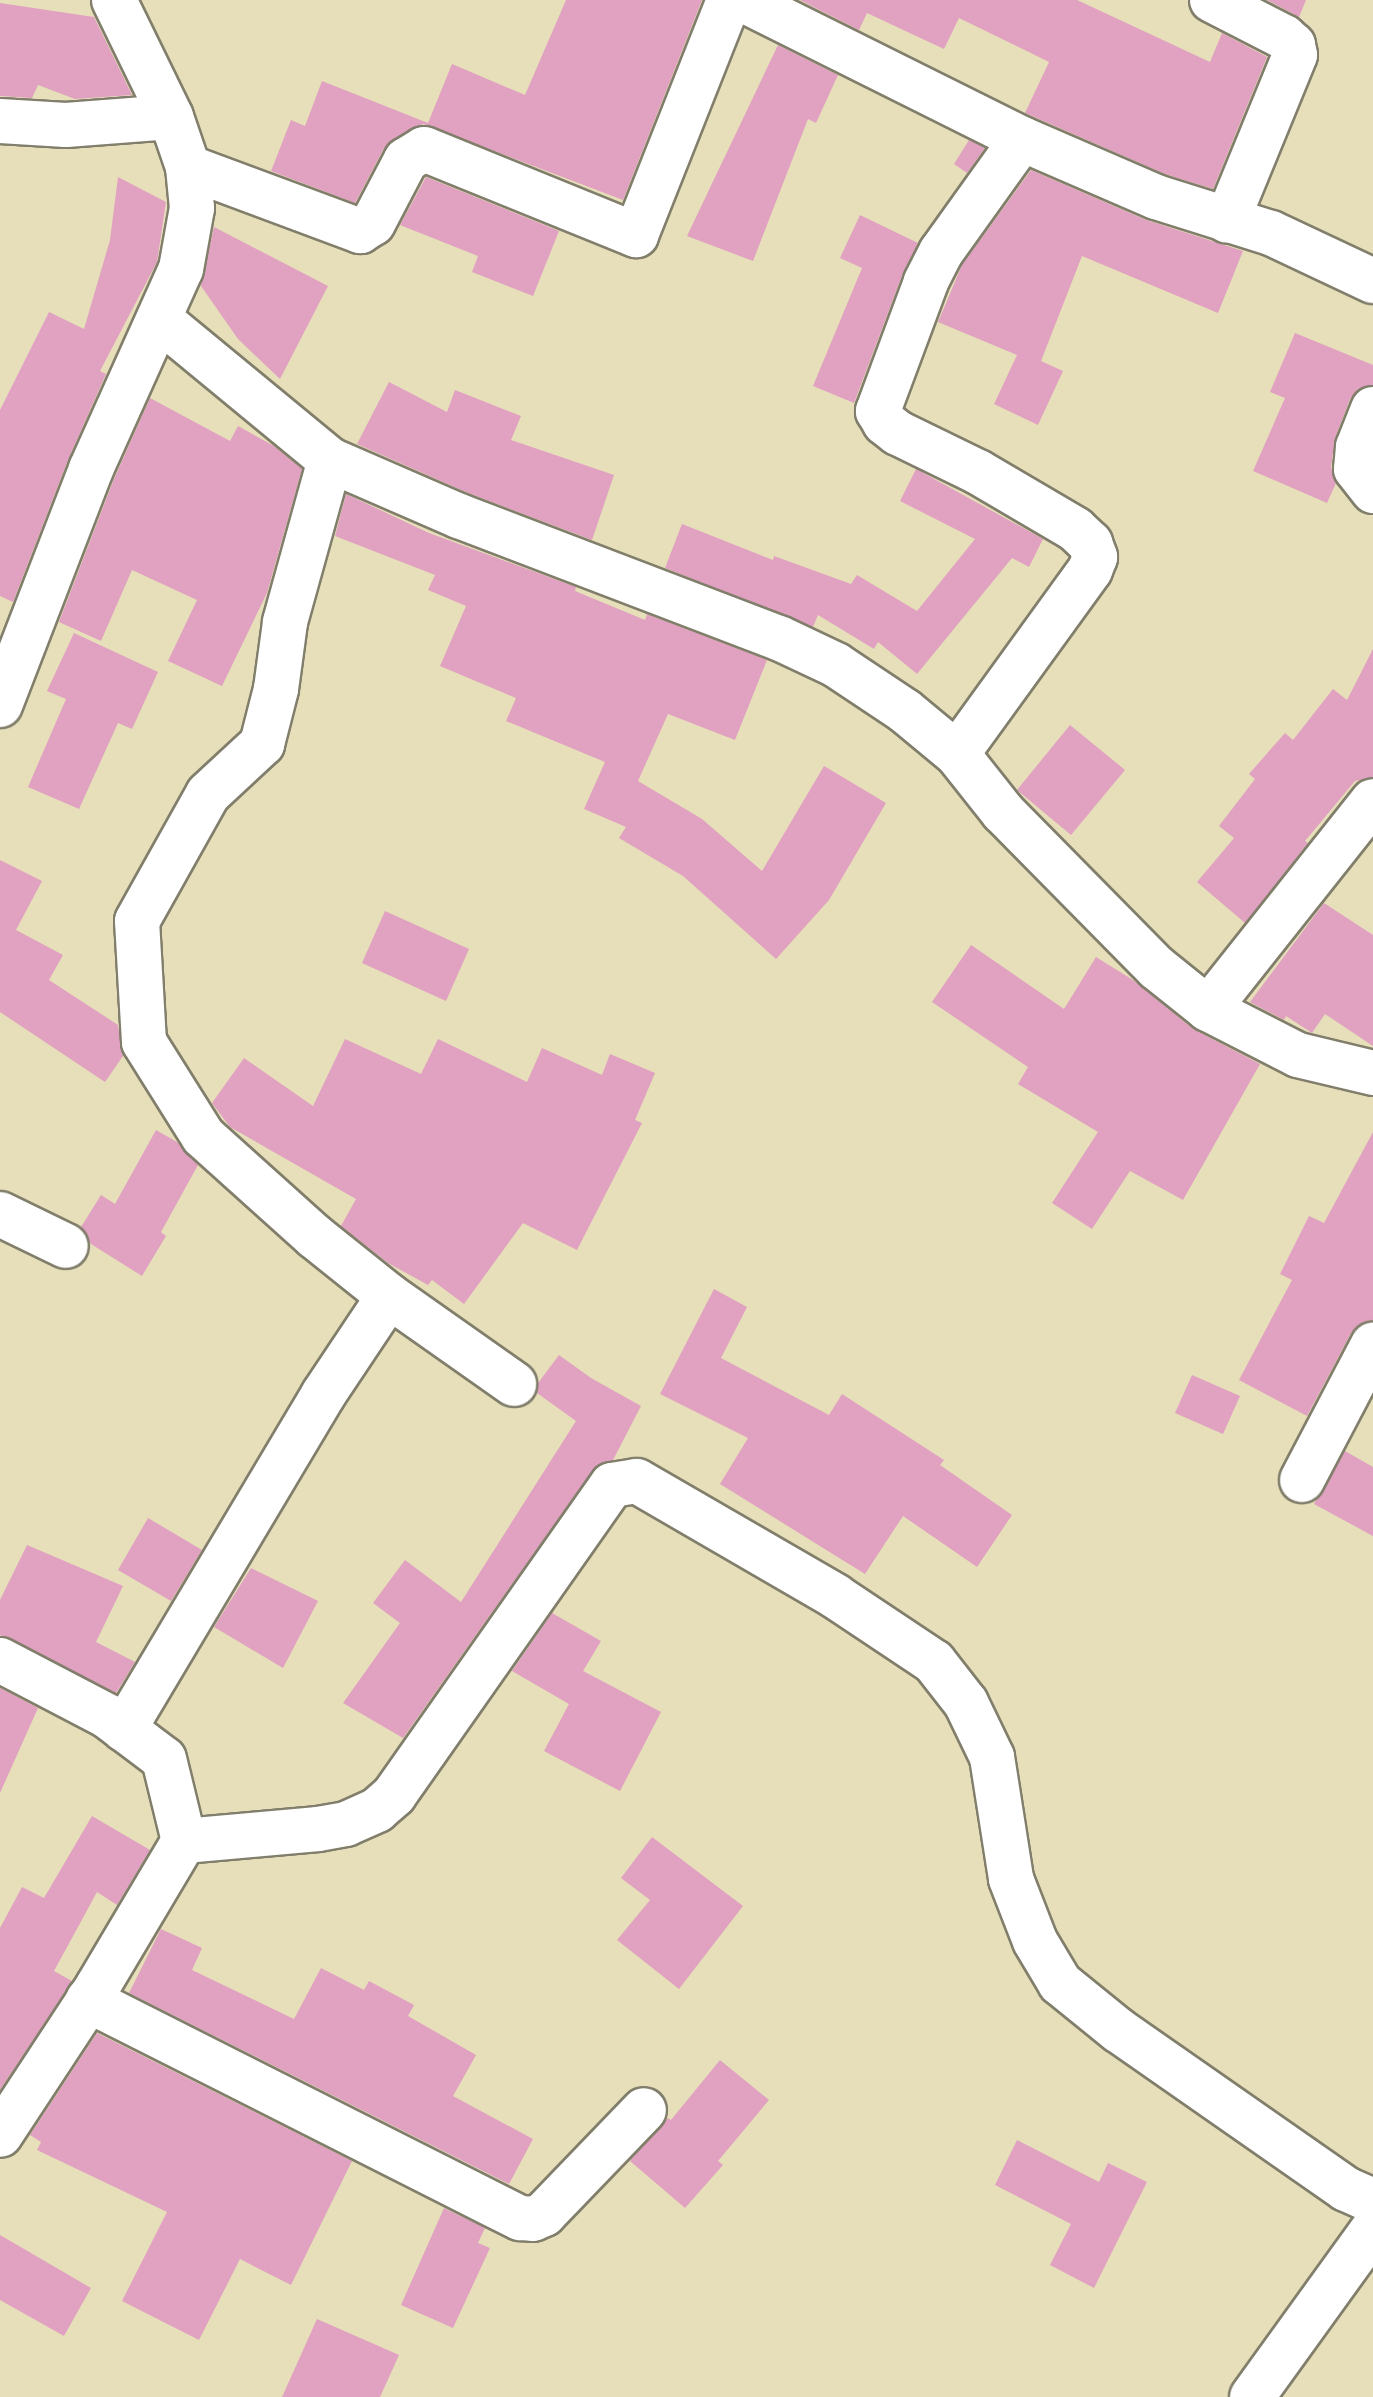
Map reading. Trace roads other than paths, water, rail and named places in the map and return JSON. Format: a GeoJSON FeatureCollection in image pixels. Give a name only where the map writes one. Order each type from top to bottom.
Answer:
{"type":"FeatureCollection","features":[{"type":"Feature","properties":{"kind":"street"},"geometry":{"type":"LineString","coordinates":[[0,705],[91,469],[181,269],[192,208],[188,167],[171,117],[114,0]]}},
{"type":"Feature","properties":{"kind":"street"},"geometry":{"type":"LineString","coordinates":[[188,167],[360,231],[373,223],[406,160],[424,149],[636,235],[729,0]]}},
{"type":"Feature","properties":{"kind":"street"},"geometry":{"type":"LineString","coordinates":[[743,0],[1022,139],[1156,197],[1271,233],[1373,281]]}},
{"type":"Feature","properties":{"kind":"street"},"geometry":{"type":"LineString","coordinates":[[1212,0],[1284,37],[1293,45],[1295,55],[1227,221]]}},
{"type":"Feature","properties":{"kind":"street"},"geometry":{"type":"LineString","coordinates":[[0,121],[66,125],[171,117]]}},
{"type":"Feature","properties":{"kind":"street"},"geometry":{"type":"LineString","coordinates":[[957,754],[1090,570],[1095,557],[1090,543],[1075,529],[978,472],[898,433],[885,423],[878,411],[926,282],[941,252],[1022,139]]}},
{"type":"Feature","properties":{"kind":"street"},"geometry":{"type":"LineString","coordinates":[[159,319],[330,460],[459,516],[779,638],[836,665],[905,711],[957,754],[1003,812],[1157,968],[1208,1009],[1298,1055],[1373,1073]]}},
{"type":"Feature","properties":{"kind":"street"},"geometry":{"type":"LineString","coordinates":[[1373,409],[1358,447],[1356,469],[1373,491]]}},
{"type":"Feature","properties":{"kind":"street"},"geometry":{"type":"LineString","coordinates":[[330,460],[285,622],[276,689],[262,744],[208,794],[137,921],[144,1042],[203,1136],[314,1236],[389,1296],[514,1384]]}},
{"type":"Feature","properties":{"kind":"street"},"geometry":{"type":"LineString","coordinates":[[1208,1009],[1373,801]]}},
{"type":"Feature","properties":{"kind":"street"},"geometry":{"type":"LineString","coordinates":[[0,1214],[66,1246]]}},
{"type":"Feature","properties":{"kind":"street"},"geometry":{"type":"LineString","coordinates":[[124,1729],[323,1395],[389,1296]]}},
{"type":"Feature","properties":{"kind":"street"},"geometry":{"type":"LineString","coordinates":[[1302,1480],[1373,1345]]}},
{"type":"Feature","properties":{"kind":"street"},"geometry":{"type":"LineString","coordinates":[[184,1841],[318,1829],[346,1824],[377,1810],[394,1795],[612,1485],[637,1481],[835,1596],[934,1662],[966,1703],[992,1757],[1011,1879],[1035,1941],[1060,1983],[1118,2030],[1346,2189],[1373,2201]]}},
{"type":"Feature","properties":{"kind":"street"},"geometry":{"type":"LineString","coordinates":[[0,1660],[124,1729],[164,1759],[184,1841],[88,2000],[0,2135]]}},
{"type":"Feature","properties":{"kind":"street"},"geometry":{"type":"LineString","coordinates":[[88,2000],[520,2218],[533,2219],[544,2214],[644,2110]]}},
{"type":"Feature","properties":{"kind":"street"},"geometry":{"type":"LineString","coordinates":[[1252,2397],[1373,2229]]}}]}
